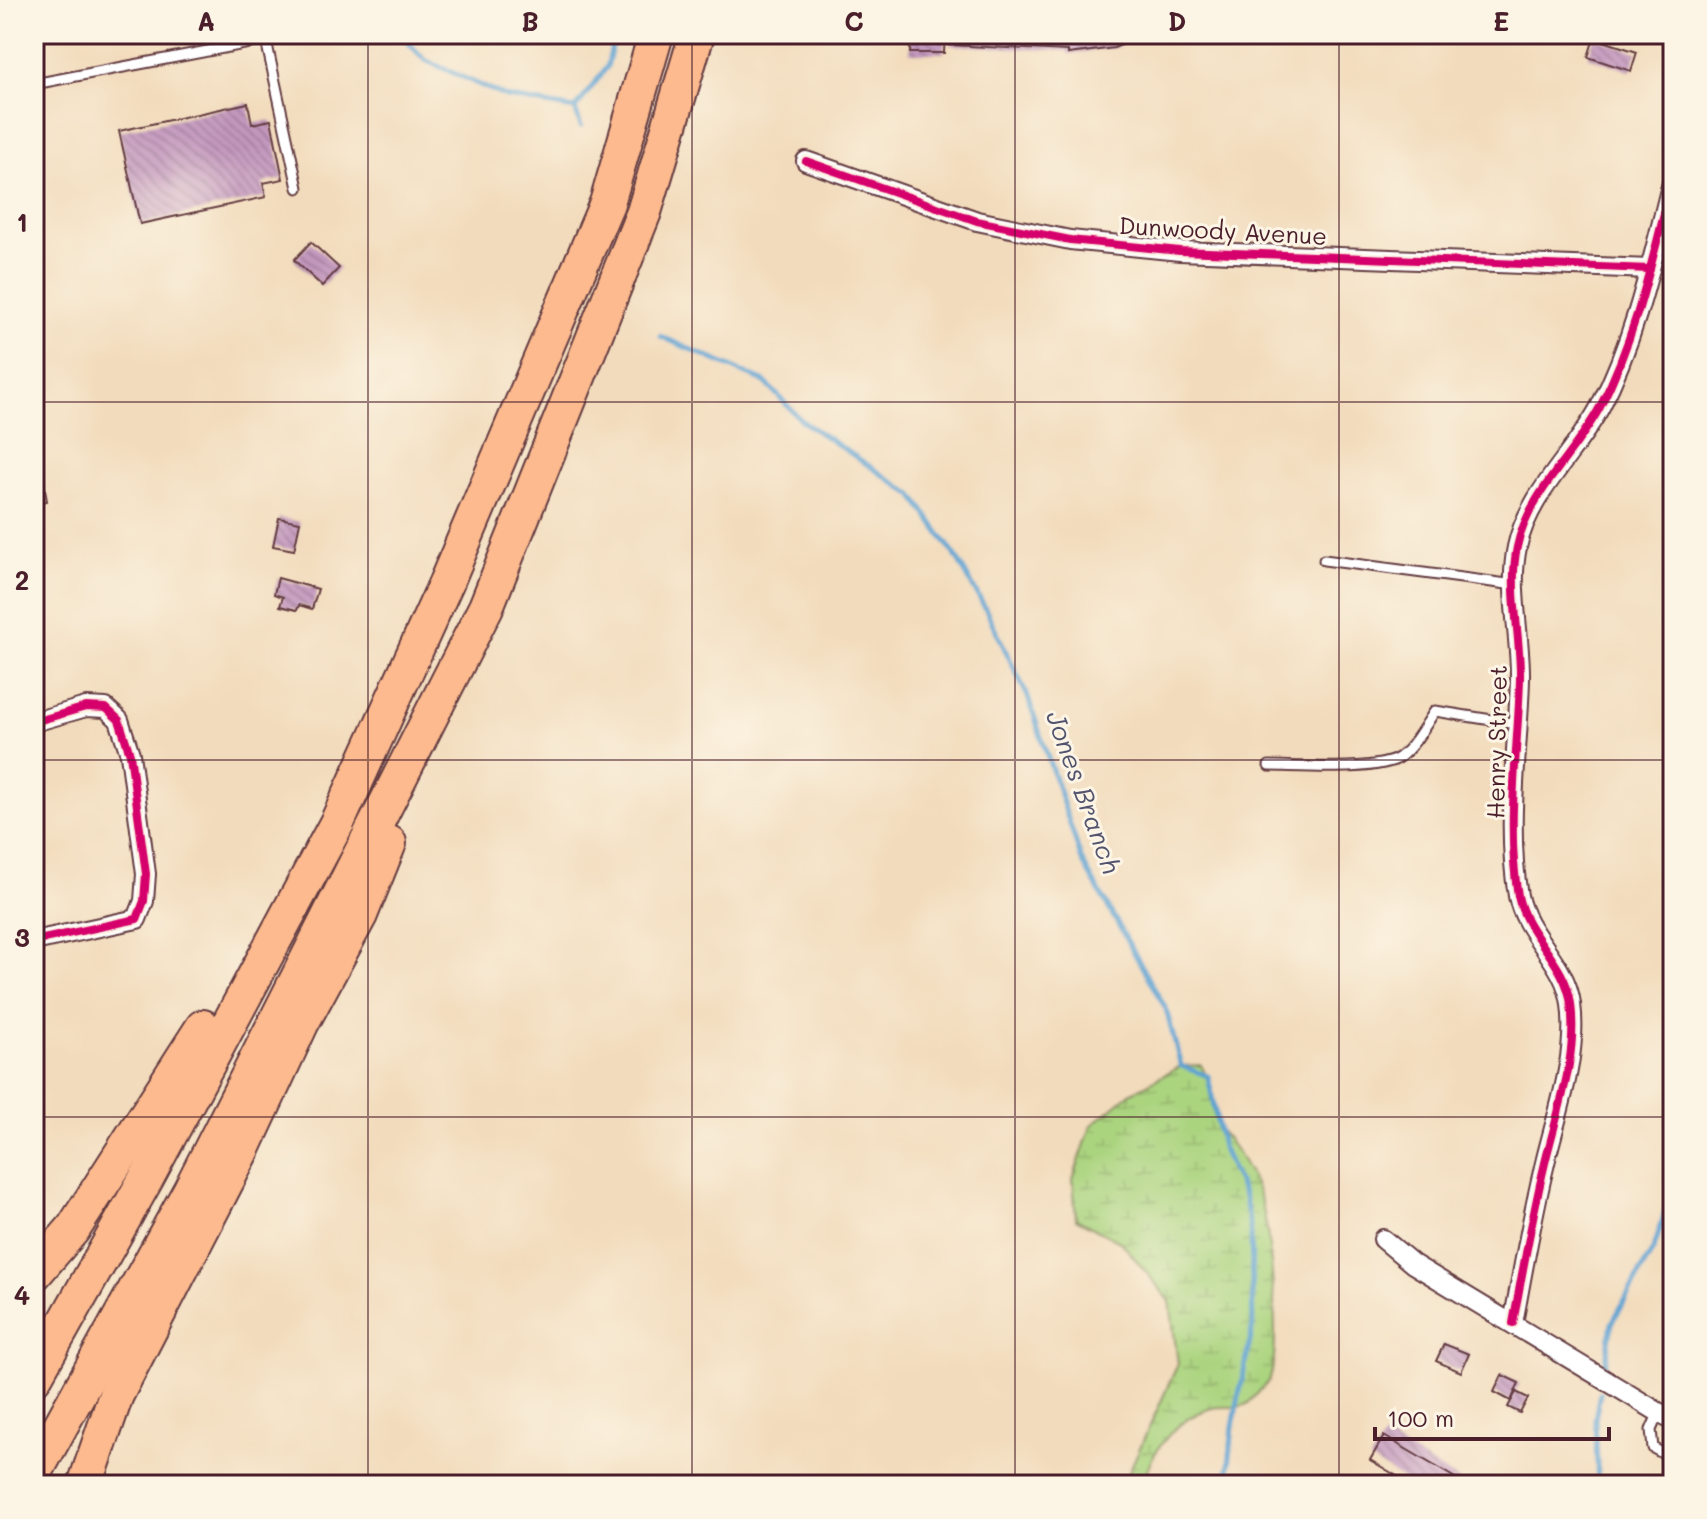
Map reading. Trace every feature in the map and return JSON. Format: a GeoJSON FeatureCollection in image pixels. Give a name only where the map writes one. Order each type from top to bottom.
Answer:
{"type":"FeatureCollection","features":[{"type":"Feature","properties":{"kind":"highway"},"geometry":{"type":"LineString","coordinates":[[34,1378],[147,1177],[337,823],[446,583],[607,203],[656,34]]}},
{"type":"Feature","properties":{"kind":"highway"},"geometry":{"type":"LineString","coordinates":[[85,1485],[116,1395],[241,1153],[301,1024],[360,915],[644,212],[697,34]]}},
{"type":"Feature","properties":{"kind":"highway"},"geometry":{"type":"LineString","coordinates":[[34,1474],[190,1191],[486,607]]}},
{"type":"Feature","properties":{"kind":"highway"},"geometry":{"type":"LineString","coordinates":[[34,1274],[73,1229],[186,1056],[256,938],[337,823]]}},
{"type":"Feature","properties":{"kind":"street","name":"Dunwoody Avenue"},"geometry":{"type":"LineString","coordinates":[[806,161],[977,221],[1070,240],[1180,251],[1650,269]]}},
{"type":"Feature","properties":{"kind":"street","name":"Henry Street"},"geometry":{"type":"LineString","coordinates":[[1513,1323],[1544,1166],[1569,1064],[1572,1022],[1571,1001],[1565,981],[1519,899],[1515,840],[1520,676],[1515,616],[1517,548],[1526,517],[1598,411],[1618,370],[1639,311],[1673,178]]}},
{"type":"Feature","properties":{"kind":"street"},"geometry":{"type":"LineString","coordinates":[[34,722],[86,707],[106,708],[119,720],[130,754],[146,874],[144,901],[137,919],[34,941]]}},
{"type":"Feature","properties":{"kind":"street"},"geometry":{"type":"LineString","coordinates":[[1383,1239],[1413,1264],[1666,1416]]}},
{"type":"Feature","properties":{"kind":"lane"},"geometry":{"type":"LineString","coordinates":[[34,84],[266,40],[298,188]]}},
{"type":"Feature","properties":{"kind":"lane"},"geometry":{"type":"LineString","coordinates":[[1324,560],[1516,585]]}},
{"type":"Feature","properties":{"kind":"lane"},"geometry":{"type":"LineString","coordinates":[[1269,766],[1380,765],[1398,758],[1435,711],[1517,724]]}},
{"type":"Feature","properties":{"kind":"lane"},"geometry":{"type":"LineString","coordinates":[[1666,1416],[1651,1430],[1653,1448],[1673,1459]]}},
{"type":"Feature","properties":{"kind":"green space"},"geometry":{"type":"Polygon","coordinates":[[[1201,1065],[1208,1080],[1218,1129],[1244,1163],[1261,1201],[1274,1293],[1272,1368],[1268,1382],[1247,1404],[1212,1408],[1187,1419],[1159,1448],[1142,1485],[1123,1485],[1178,1364],[1170,1301],[1122,1243],[1076,1219],[1073,1179],[1091,1126],[1130,1093],[1181,1066],[1201,1065]]]}},
{"type":"Feature","properties":{"kind":"building"},"geometry":{"type":"Polygon","coordinates":[[[911,34],[945,34],[944,53],[910,53],[911,34]]]}},
{"type":"Feature","properties":{"kind":"building"},"geometry":{"type":"Polygon","coordinates":[[[950,34],[1146,34],[1114,48],[1068,54],[1068,51],[950,45],[950,34]]]}},
{"type":"Feature","properties":{"kind":"building"},"geometry":{"type":"Polygon","coordinates":[[[1594,38],[1637,52],[1631,71],[1588,57],[1594,38]]]}},
{"type":"Feature","properties":{"kind":"building"},"geometry":{"type":"Polygon","coordinates":[[[248,103],[252,124],[271,120],[283,179],[263,183],[266,197],[140,224],[119,131],[248,103]]]}},
{"type":"Feature","properties":{"kind":"building"},"geometry":{"type":"Polygon","coordinates":[[[311,242],[339,268],[322,286],[294,260],[311,242]]]}},
{"type":"Feature","properties":{"kind":"building"},"geometry":{"type":"Polygon","coordinates":[[[34,466],[41,466],[47,501],[34,503],[34,466]]]}},
{"type":"Feature","properties":{"kind":"building"},"geometry":{"type":"Polygon","coordinates":[[[279,518],[300,522],[294,550],[273,546],[279,518]]]}},
{"type":"Feature","properties":{"kind":"building"},"geometry":{"type":"Polygon","coordinates":[[[278,578],[318,589],[312,609],[299,605],[297,610],[280,606],[283,597],[274,594],[278,578]]]}},
{"type":"Feature","properties":{"kind":"building"},"geometry":{"type":"Polygon","coordinates":[[[1444,1344],[1469,1354],[1461,1372],[1436,1361],[1444,1344]]]}},
{"type":"Feature","properties":{"kind":"building"},"geometry":{"type":"Polygon","coordinates":[[[1502,1375],[1519,1383],[1511,1401],[1494,1392],[1502,1375]]]}},
{"type":"Feature","properties":{"kind":"building"},"geometry":{"type":"Polygon","coordinates":[[[1516,1392],[1528,1398],[1520,1413],[1508,1407],[1516,1392]]]}},
{"type":"Feature","properties":{"kind":"building"},"geometry":{"type":"Polygon","coordinates":[[[1384,1436],[1467,1485],[1412,1485],[1370,1460],[1384,1436]]]}},
{"type":"Feature","properties":{"kind":"waterway"},"geometry":{"type":"LineString","coordinates":[[400,34],[425,60],[506,97],[575,109]]}},
{"type":"Feature","properties":{"kind":"waterway","name":"Jones Branch"},"geometry":{"type":"LineString","coordinates":[[575,109],[607,67],[615,34]]}},
{"type":"Feature","properties":{"kind":"waterway","name":"Jones Branch"},"geometry":{"type":"LineString","coordinates":[[575,109],[581,126]]}},
{"type":"Feature","properties":{"kind":"waterway","name":"Jones Branch"},"geometry":{"type":"LineString","coordinates":[[660,336],[765,382],[802,421],[913,495],[958,560],[985,608],[1028,697],[1082,861],[1166,1009],[1181,1066],[1208,1076],[1222,1147],[1245,1198],[1251,1234],[1253,1326],[1233,1426],[1227,1485]]}},
{"type":"Feature","properties":{"kind":"waterway"},"geometry":{"type":"LineString","coordinates":[[1605,1367],[1612,1323],[1654,1248],[1673,1186]]}},
{"type":"Feature","properties":{"kind":"waterway"},"geometry":{"type":"LineString","coordinates":[[1598,1485],[1595,1419],[1600,1393]]}},
{"type":"Feature","properties":{"kind":"cycle path"},"geometry":{"type":"LineString","coordinates":[[806,161],[977,221],[1070,240],[1180,251],[1650,269]]}},
{"type":"Feature","properties":{"kind":"cycle path"},"geometry":{"type":"LineString","coordinates":[[1513,1323],[1572,1044],[1568,989],[1522,910],[1515,869],[1513,815],[1520,679],[1514,596],[1517,547],[1531,509],[1590,424],[1613,380],[1643,295],[1673,178]]}},
{"type":"Feature","properties":{"kind":"cycle path"},"geometry":{"type":"LineString","coordinates":[[34,722],[86,707],[106,708],[119,720],[130,754],[146,874],[144,901],[137,919],[34,941]]}}]}
